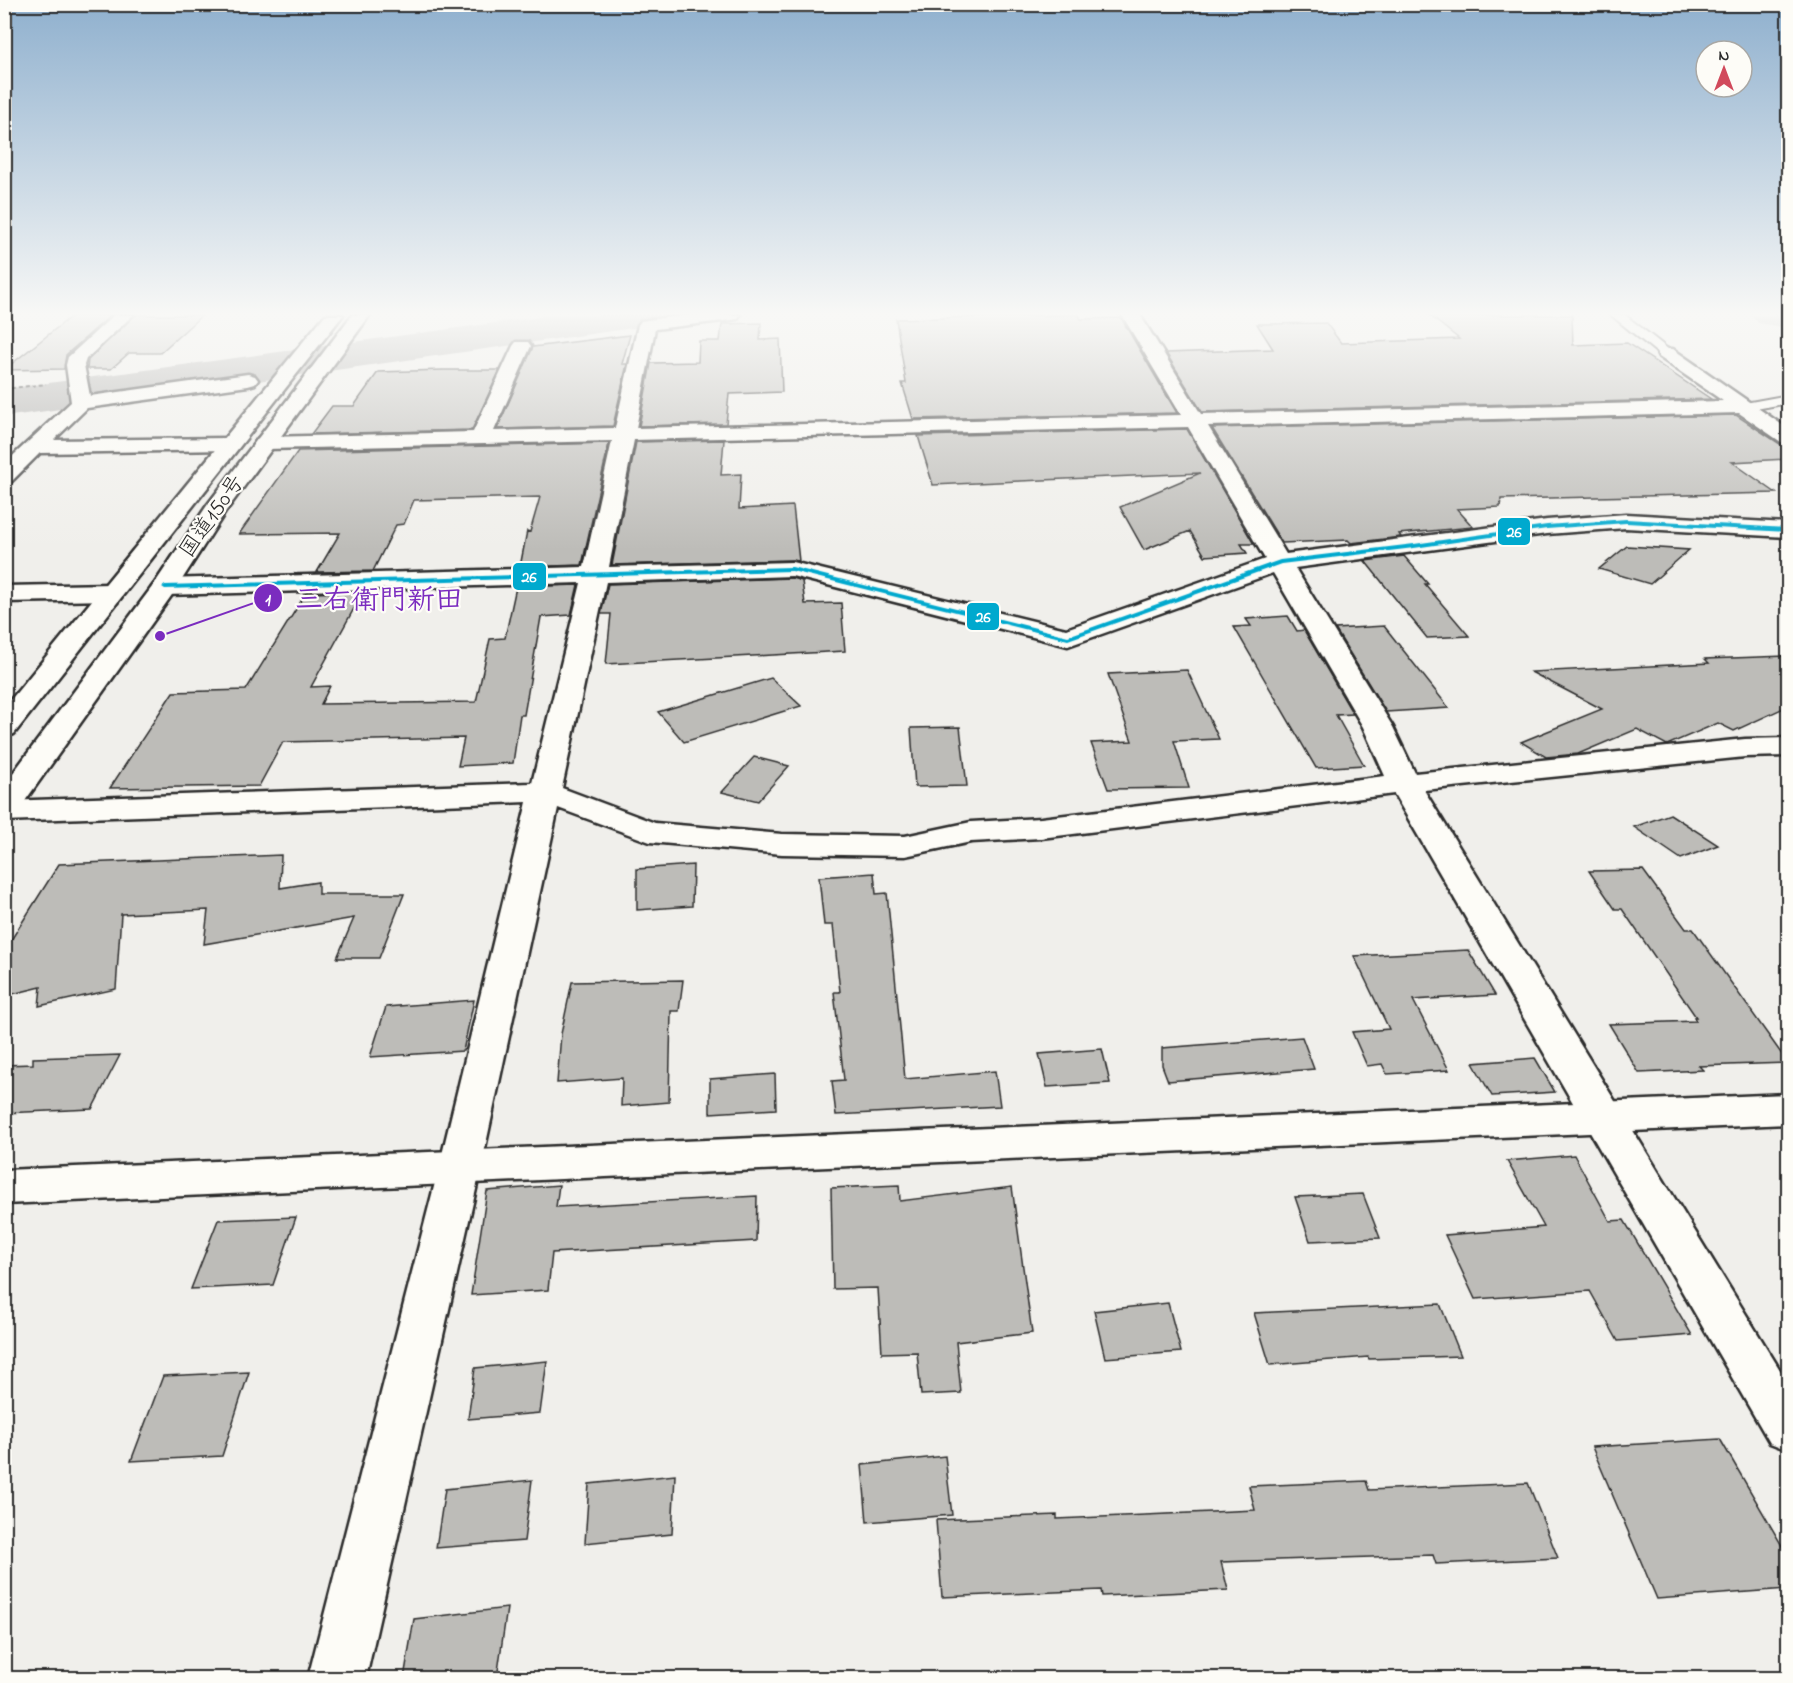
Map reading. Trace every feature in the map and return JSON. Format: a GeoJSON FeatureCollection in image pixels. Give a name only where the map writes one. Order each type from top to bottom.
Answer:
{"type":"FeatureCollection","features":[{"type":"Feature","properties":{"kind":"main road"},"geometry":{"type":"LineString","coordinates":[[79,394],[81,403]]}},
{"type":"Feature","properties":{"kind":"main road"},"geometry":{"type":"LineString","coordinates":[[4,476],[81,403],[150,394]]}},
{"type":"Feature","properties":{"kind":"main road","name":"国道150号"},"geometry":{"type":"LineString","coordinates":[[4,728],[269,394]]}},
{"type":"Feature","properties":{"kind":"main road","name":"国道150号"},"geometry":{"type":"LineString","coordinates":[[4,810],[165,587],[216,509],[266,443],[293,394]]}},
{"type":"Feature","properties":{"kind":"main road"},"geometry":{"type":"LineString","coordinates":[[481,438],[501,394]]}},
{"type":"Feature","properties":{"kind":"main road"},"geometry":{"type":"LineString","coordinates":[[337,1678],[460,1167],[595,576],[634,394]]}},
{"type":"Feature","properties":{"kind":"main road"},"geometry":{"type":"LineString","coordinates":[[1179,394],[1378,727],[1404,783],[1788,1427]]}},
{"type":"Feature","properties":{"kind":"main road"},"geometry":{"type":"LineString","coordinates":[[1725,394],[1788,438]]}},
{"type":"Feature","properties":{"kind":"main road"},"geometry":{"type":"LineString","coordinates":[[266,443],[1745,408]]}},
{"type":"Feature","properties":{"kind":"main road"},"geometry":{"type":"LineString","coordinates":[[36,447],[230,444]]}},
{"type":"Feature","properties":{"kind":"main road"},"geometry":{"type":"LineString","coordinates":[[165,587],[792,569],[1068,638],[1280,562],[1547,527],[1626,521],[1788,530]]}},
{"type":"Feature","properties":{"kind":"main road"},"geometry":{"type":"LineString","coordinates":[[4,594],[111,592]]}},
{"type":"Feature","properties":{"kind":"main road"},"geometry":{"type":"LineString","coordinates":[[4,810],[545,792],[650,832],[782,843],[905,846],[971,831],[1041,828],[1404,783],[1733,749],[1788,747]]}},
{"type":"Feature","properties":{"kind":"main road"},"geometry":{"type":"LineString","coordinates":[[4,1187],[1788,1109]]}},
{"type":"Feature","properties":{"kind":"lane"},"geometry":{"type":"LineString","coordinates":[[1745,408],[1788,399]]}},
{"type":"Feature","properties":{"kind":"building"},"geometry":{"type":"Polygon","coordinates":[[[363,394],[489,394],[472,430],[311,434],[332,406],[354,406],[363,394]]]}},
{"type":"Feature","properties":{"kind":"building"},"geometry":{"type":"Polygon","coordinates":[[[513,394],[620,394],[613,426],[497,429],[513,394]]]}},
{"type":"Feature","properties":{"kind":"building"},"geometry":{"type":"Polygon","coordinates":[[[645,394],[741,394],[729,394],[726,424],[639,426],[645,394]]]}},
{"type":"Feature","properties":{"kind":"building"},"geometry":{"type":"Polygon","coordinates":[[[905,394],[1166,394],[1177,413],[913,419],[905,394]]]}},
{"type":"Feature","properties":{"kind":"building"},"geometry":{"type":"Polygon","coordinates":[[[1191,394],[1703,394],[1711,399],[1202,412],[1191,394]]]}},
{"type":"Feature","properties":{"kind":"building"},"geometry":{"type":"Polygon","coordinates":[[[1736,415],[1780,444],[1788,446],[1788,459],[1732,462],[1776,493],[1501,499],[1500,507],[1457,509],[1473,527],[1399,534],[1401,537],[1351,543],[1348,540],[1282,543],[1212,428],[1736,415]]]}},
{"type":"Feature","properties":{"kind":"building"},"geometry":{"type":"Polygon","coordinates":[[[1187,429],[1254,544],[1241,544],[1247,553],[1205,556],[1190,531],[1144,550],[1120,507],[1200,473],[933,485],[918,436],[1187,429]]]}},
{"type":"Feature","properties":{"kind":"building"},"geometry":{"type":"Polygon","coordinates":[[[724,440],[721,475],[741,474],[739,509],[793,506],[799,561],[612,565],[636,442],[724,440]]]}},
{"type":"Feature","properties":{"kind":"building"},"geometry":{"type":"Polygon","coordinates":[[[609,443],[582,565],[520,567],[527,531],[530,532],[540,497],[414,500],[404,524],[396,525],[373,571],[317,572],[340,533],[239,534],[298,451],[609,443]]]}},
{"type":"Feature","properties":{"kind":"building"},"geometry":{"type":"Polygon","coordinates":[[[1627,546],[1689,550],[1650,584],[1599,569],[1627,546]]]}},
{"type":"Feature","properties":{"kind":"building"},"geometry":{"type":"Polygon","coordinates":[[[1404,556],[1469,636],[1427,638],[1365,561],[1404,556]]]}},
{"type":"Feature","properties":{"kind":"building"},"geometry":{"type":"Polygon","coordinates":[[[792,578],[802,581],[805,604],[841,603],[845,651],[606,664],[611,614],[601,614],[608,584],[792,578]]]}},
{"type":"Feature","properties":{"kind":"building"},"geometry":{"type":"Polygon","coordinates":[[[578,585],[571,615],[541,617],[524,715],[520,715],[513,763],[458,766],[464,738],[283,742],[259,786],[110,788],[173,692],[246,690],[306,593],[363,592],[311,687],[330,686],[321,704],[476,702],[490,639],[505,638],[516,587],[578,585]]]}},
{"type":"Feature","properties":{"kind":"building"},"geometry":{"type":"Polygon","coordinates":[[[1288,616],[1297,631],[1304,630],[1353,714],[1336,715],[1364,765],[1316,768],[1234,627],[1251,626],[1246,619],[1288,616]]]}},
{"type":"Feature","properties":{"kind":"building"},"geometry":{"type":"Polygon","coordinates":[[[1384,626],[1449,708],[1386,712],[1335,629],[1384,626]]]}},
{"type":"Feature","properties":{"kind":"building"},"geometry":{"type":"Polygon","coordinates":[[[1788,656],[1788,706],[1734,731],[1718,723],[1667,745],[1637,729],[1578,754],[1546,757],[1521,742],[1602,709],[1531,672],[1709,663],[1705,659],[1788,656]]]}},
{"type":"Feature","properties":{"kind":"building"},"geometry":{"type":"Polygon","coordinates":[[[1187,670],[1219,739],[1174,741],[1189,788],[1108,789],[1091,743],[1132,741],[1108,674],[1187,670]]]}},
{"type":"Feature","properties":{"kind":"building"},"geometry":{"type":"Polygon","coordinates":[[[771,678],[801,706],[684,742],[658,712],[771,678]]]}},
{"type":"Feature","properties":{"kind":"building"},"geometry":{"type":"Polygon","coordinates":[[[960,727],[967,786],[915,787],[911,728],[960,727]]]}},
{"type":"Feature","properties":{"kind":"building"},"geometry":{"type":"Polygon","coordinates":[[[754,757],[789,766],[758,801],[722,792],[754,757]]]}},
{"type":"Feature","properties":{"kind":"building"},"geometry":{"type":"Polygon","coordinates":[[[1670,814],[1718,845],[1681,859],[1634,827],[1670,814]]]}},
{"type":"Feature","properties":{"kind":"building"},"geometry":{"type":"Polygon","coordinates":[[[281,855],[280,888],[318,882],[318,894],[404,894],[379,958],[337,958],[354,918],[204,944],[208,910],[121,914],[116,989],[39,1006],[41,987],[4,996],[4,951],[59,864],[281,855]]]}},
{"type":"Feature","properties":{"kind":"building"},"geometry":{"type":"Polygon","coordinates":[[[693,865],[692,906],[637,910],[637,869],[693,865]]]}},
{"type":"Feature","properties":{"kind":"building"},"geometry":{"type":"Polygon","coordinates":[[[1643,870],[1686,929],[1693,929],[1788,1063],[1699,1066],[1703,1070],[1639,1073],[1609,1024],[1696,1021],[1694,1017],[1696,1017],[1622,909],[1615,909],[1589,871],[1643,870]]]}},
{"type":"Feature","properties":{"kind":"building"},"geometry":{"type":"Polygon","coordinates":[[[874,873],[876,894],[887,893],[905,1079],[995,1071],[1000,1106],[836,1115],[832,1081],[844,1080],[834,992],[840,992],[833,925],[824,925],[819,877],[874,873]]]}},
{"type":"Feature","properties":{"kind":"building"},"geometry":{"type":"Polygon","coordinates":[[[1468,950],[1495,995],[1413,1000],[1449,1070],[1387,1074],[1382,1064],[1367,1066],[1352,1032],[1389,1029],[1354,956],[1468,950]]]}},
{"type":"Feature","properties":{"kind":"building"},"geometry":{"type":"Polygon","coordinates":[[[683,980],[679,1011],[671,1011],[669,1102],[621,1106],[622,1078],[557,1083],[561,1034],[572,982],[683,980]]]}},
{"type":"Feature","properties":{"kind":"building"},"geometry":{"type":"Polygon","coordinates":[[[474,1000],[463,1051],[370,1057],[386,1007],[474,1000]]]}},
{"type":"Feature","properties":{"kind":"building"},"geometry":{"type":"Polygon","coordinates":[[[1302,1037],[1314,1069],[1168,1081],[1162,1065],[1162,1048],[1302,1037]]]}},
{"type":"Feature","properties":{"kind":"building"},"geometry":{"type":"Polygon","coordinates":[[[1102,1049],[1110,1083],[1047,1087],[1039,1054],[1102,1049]]]}},
{"type":"Feature","properties":{"kind":"building"},"geometry":{"type":"Polygon","coordinates":[[[120,1055],[92,1109],[4,1113],[4,1065],[33,1064],[33,1058],[120,1055]]]}},
{"type":"Feature","properties":{"kind":"building"},"geometry":{"type":"Polygon","coordinates":[[[1535,1058],[1555,1092],[1492,1096],[1473,1063],[1535,1058]]]}},
{"type":"Feature","properties":{"kind":"building"},"geometry":{"type":"Polygon","coordinates":[[[775,1074],[776,1109],[710,1113],[710,1079],[775,1074]]]}},
{"type":"Feature","properties":{"kind":"building"},"geometry":{"type":"Polygon","coordinates":[[[1574,1155],[1610,1221],[1624,1220],[1692,1335],[1618,1341],[1590,1291],[1475,1299],[1445,1235],[1544,1227],[1507,1161],[1574,1155]]]}},
{"type":"Feature","properties":{"kind":"building"},"geometry":{"type":"Polygon","coordinates":[[[559,1185],[556,1207],[757,1196],[756,1241],[552,1253],[548,1290],[471,1295],[487,1191],[559,1185]]]}},
{"type":"Feature","properties":{"kind":"building"},"geometry":{"type":"Polygon","coordinates":[[[899,1185],[900,1201],[1012,1187],[1032,1333],[956,1342],[961,1393],[921,1395],[917,1352],[882,1353],[878,1288],[833,1289],[831,1188],[899,1185]]]}},
{"type":"Feature","properties":{"kind":"building"},"geometry":{"type":"Polygon","coordinates":[[[1363,1194],[1380,1238],[1310,1241],[1295,1197],[1363,1194]]]}},
{"type":"Feature","properties":{"kind":"building"},"geometry":{"type":"Polygon","coordinates":[[[296,1217],[273,1285],[191,1289],[218,1220],[296,1217]]]}},
{"type":"Feature","properties":{"kind":"building"},"geometry":{"type":"Polygon","coordinates":[[[1168,1303],[1181,1352],[1105,1358],[1094,1311],[1168,1303]]]}},
{"type":"Feature","properties":{"kind":"building"},"geometry":{"type":"Polygon","coordinates":[[[1440,1304],[1461,1356],[1369,1359],[1368,1357],[1270,1365],[1254,1313],[1440,1304]]]}},
{"type":"Feature","properties":{"kind":"building"},"geometry":{"type":"Polygon","coordinates":[[[547,1361],[540,1413],[468,1419],[475,1368],[547,1361]]]}},
{"type":"Feature","properties":{"kind":"building"},"geometry":{"type":"Polygon","coordinates":[[[249,1372],[222,1456],[131,1461],[163,1376],[249,1372]]]}},
{"type":"Feature","properties":{"kind":"building"},"geometry":{"type":"Polygon","coordinates":[[[1720,1439],[1788,1556],[1788,1589],[1657,1599],[1592,1447],[1720,1439]]]}},
{"type":"Feature","properties":{"kind":"building"},"geometry":{"type":"Polygon","coordinates":[[[945,1456],[952,1515],[867,1522],[862,1465],[945,1456]]]}},
{"type":"Feature","properties":{"kind":"building"},"geometry":{"type":"Polygon","coordinates":[[[675,1475],[672,1534],[585,1543],[589,1484],[675,1475]]]}},
{"type":"Feature","properties":{"kind":"building"},"geometry":{"type":"Polygon","coordinates":[[[532,1480],[524,1541],[436,1548],[445,1489],[532,1480]]]}},
{"type":"Feature","properties":{"kind":"building"},"geometry":{"type":"Polygon","coordinates":[[[1366,1481],[1369,1490],[1528,1483],[1558,1558],[1436,1564],[1433,1555],[1221,1562],[1228,1590],[1102,1596],[1101,1590],[942,1597],[936,1520],[1057,1515],[1057,1519],[1255,1510],[1249,1486],[1366,1481]]]}},
{"type":"Feature","properties":{"kind":"building"},"geometry":{"type":"Polygon","coordinates":[[[507,1608],[497,1678],[404,1678],[414,1619],[507,1608]]]}},
{"type":"Feature","properties":{"kind":"waterway"},"geometry":{"type":"LineString","coordinates":[[4,403],[72,394]]}},
{"type":"Feature","properties":{"kind":"transit line","name":"26"},"geometry":{"type":"LineString","coordinates":[[165,587],[792,569],[1068,638],[1280,562],[1547,527],[1626,521],[1788,530]]}},
{"type":"Feature","properties":{"kind":"place","name":"三右衛門新田"},"geometry":{"type":"Point","coordinates":[160,636]}}]}
